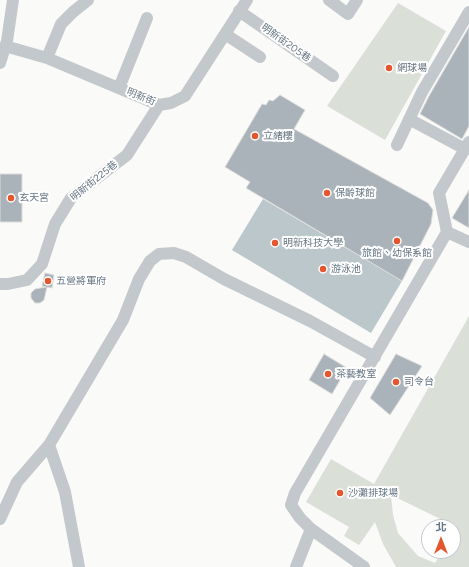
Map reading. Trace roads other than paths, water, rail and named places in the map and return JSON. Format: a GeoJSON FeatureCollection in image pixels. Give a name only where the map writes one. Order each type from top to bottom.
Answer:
{"type":"FeatureCollection","features":[{"type":"Feature","properties":{"kind":"street"},"geometry":{"type":"LineString","coordinates":[[0,63],[13,0]]}},
{"type":"Feature","properties":{"kind":"street"},"geometry":{"type":"LineString","coordinates":[[47,58],[61,24],[88,0]]}},
{"type":"Feature","properties":{"kind":"street","name":"明新街"},"geometry":{"type":"LineString","coordinates":[[4,41],[159,105],[171,103],[185,96],[247,0]]}},
{"type":"Feature","properties":{"kind":"street"},"geometry":{"type":"LineString","coordinates":[[329,0],[348,14],[357,0]]}},
{"type":"Feature","properties":{"kind":"street","name":"明新街205巷"},"geometry":{"type":"LineString","coordinates":[[240,11],[333,76]]}},
{"type":"Feature","properties":{"kind":"street"},"geometry":{"type":"LineString","coordinates":[[397,145],[422,92],[469,12]]}},
{"type":"Feature","properties":{"kind":"street"},"geometry":{"type":"LineString","coordinates":[[119,88],[147,18]]}},
{"type":"Feature","properties":{"kind":"street"},"geometry":{"type":"LineString","coordinates":[[225,34],[260,57]]}},
{"type":"Feature","properties":{"kind":"street","name":"明新街225巷"},"geometry":{"type":"LineString","coordinates":[[0,284],[27,280],[42,264],[55,224],[71,198],[127,155],[159,105]]}},
{"type":"Feature","properties":{"kind":"street"},"geometry":{"type":"LineString","coordinates":[[364,567],[311,529],[300,518],[291,505],[295,492],[447,232],[439,194],[467,145],[409,119]]}},
{"type":"Feature","properties":{"kind":"street"},"geometry":{"type":"LineString","coordinates":[[447,232],[469,242]]}},
{"type":"Feature","properties":{"kind":"street"},"geometry":{"type":"LineString","coordinates":[[0,519],[17,482],[49,446],[123,320],[138,279],[150,261],[160,254],[174,253],[186,257],[224,279],[310,321],[375,357]]}},
{"type":"Feature","properties":{"kind":"street"},"geometry":{"type":"LineString","coordinates":[[49,446],[65,492],[79,567]]}},
{"type":"Feature","properties":{"kind":"street"},"geometry":{"type":"LineString","coordinates":[[296,567],[311,529]]}},
{"type":"Feature","properties":{"kind":"place","name":"網球場"},"geometry":{"type":"Point","coordinates":[389,68]}},
{"type":"Feature","properties":{"kind":"place","name":"立緒樓"},"geometry":{"type":"Point","coordinates":[255,136]}},
{"type":"Feature","properties":{"kind":"place","name":"保齡球館"},"geometry":{"type":"Point","coordinates":[327,193]}},
{"type":"Feature","properties":{"kind":"place","name":"玄天宮"},"geometry":{"type":"Point","coordinates":[11,198]}},
{"type":"Feature","properties":{"kind":"place","name":"旅館、幼保系館"},"geometry":{"type":"Point","coordinates":[397,241]}},
{"type":"Feature","properties":{"kind":"place","name":"明新科技大學"},"geometry":{"type":"Point","coordinates":[275,243]}},
{"type":"Feature","properties":{"kind":"place","name":"游泳池"},"geometry":{"type":"Point","coordinates":[323,269]}},
{"type":"Feature","properties":{"kind":"place","name":"五營將軍府"},"geometry":{"type":"Point","coordinates":[48,281]}},
{"type":"Feature","properties":{"kind":"place","name":"茶藝教室"},"geometry":{"type":"Point","coordinates":[328,374]}},
{"type":"Feature","properties":{"kind":"place","name":"司令台"},"geometry":{"type":"Point","coordinates":[396,382]}},
{"type":"Feature","properties":{"kind":"place","name":"沙灘排球場"},"geometry":{"type":"Point","coordinates":[340,493]}}]}
